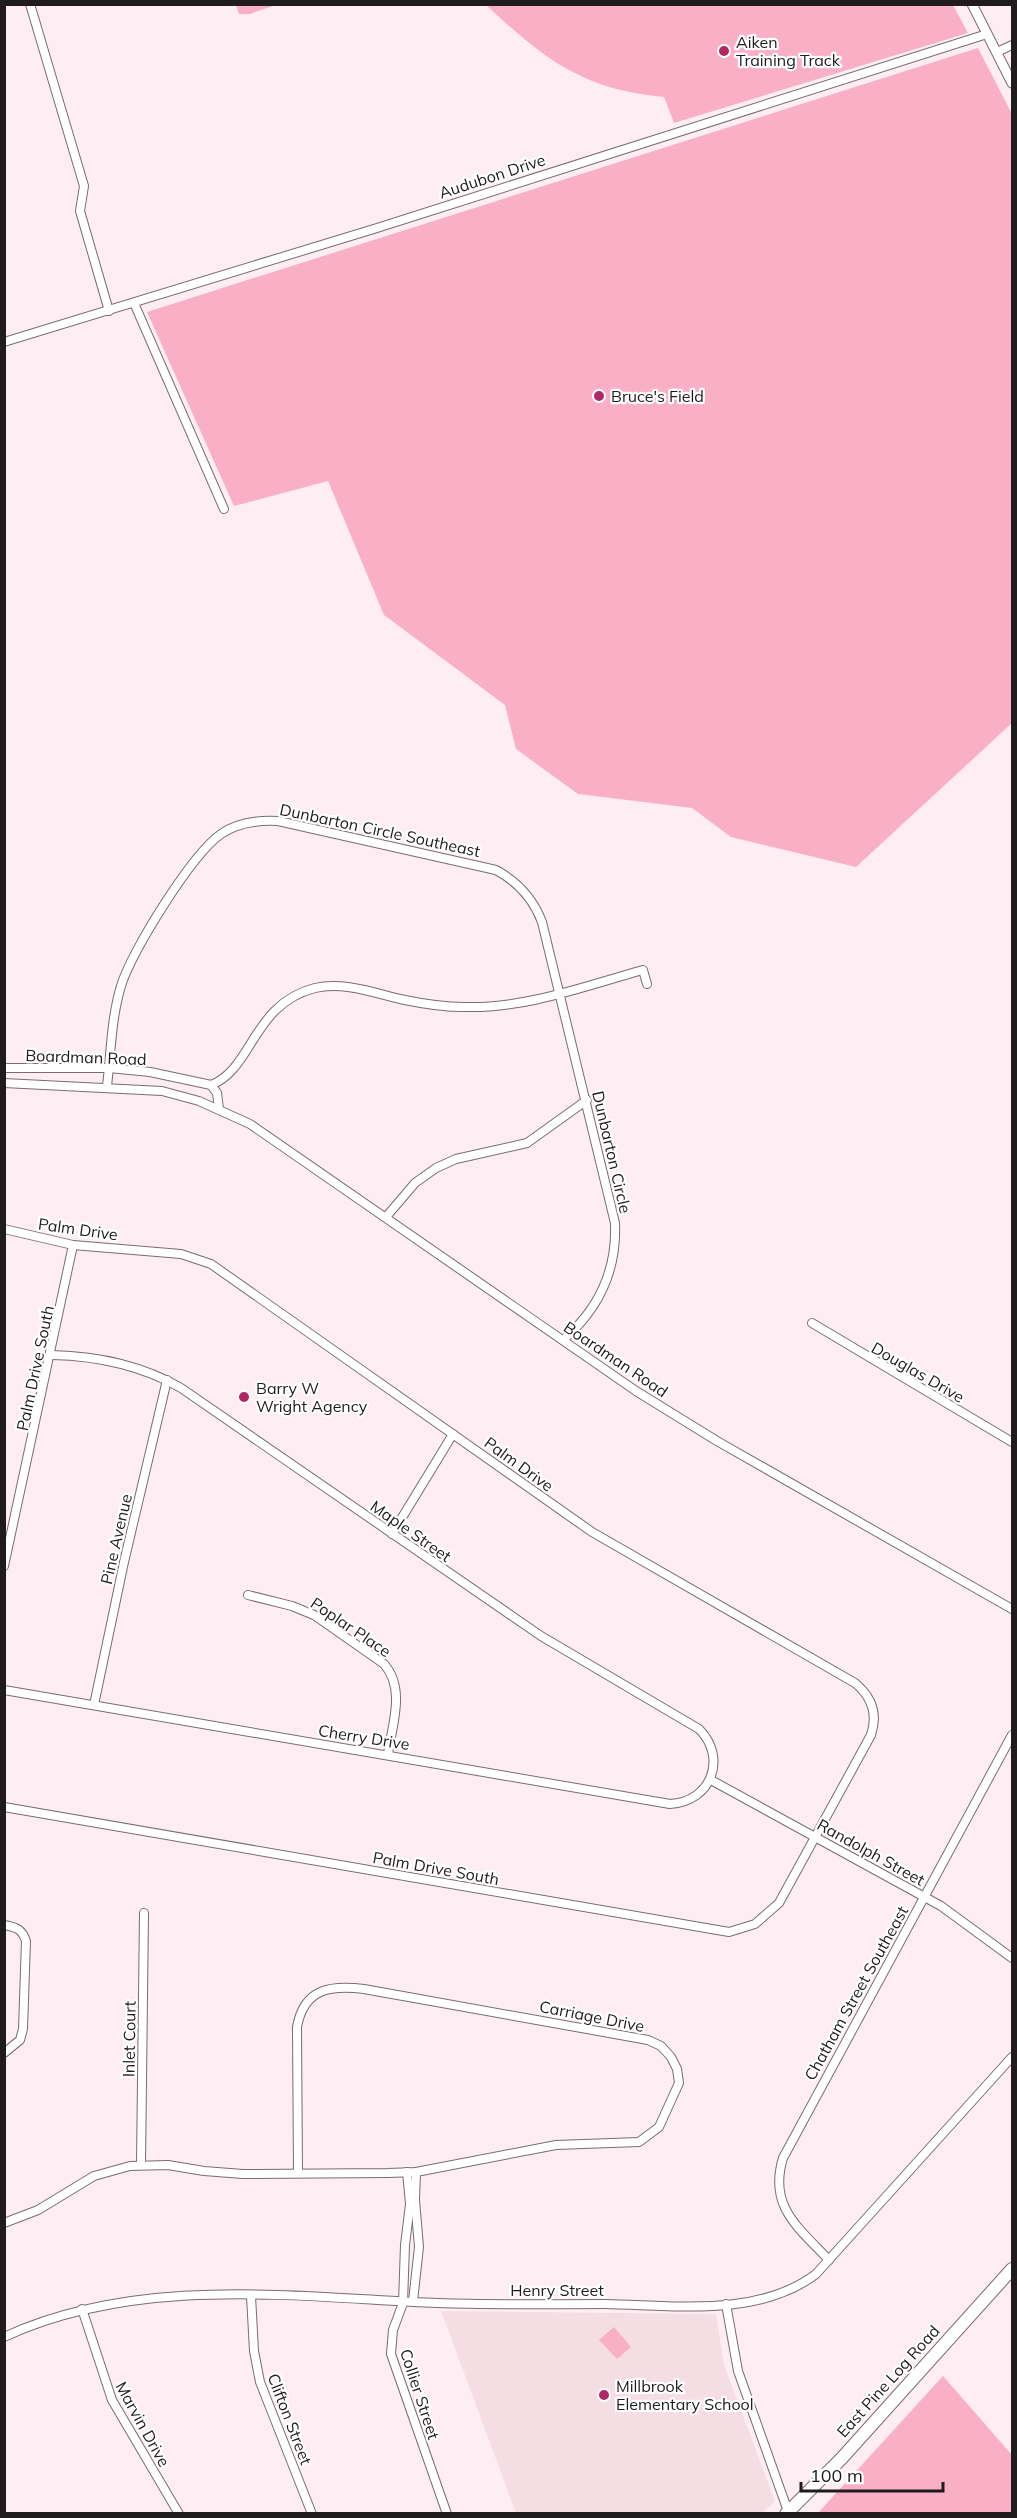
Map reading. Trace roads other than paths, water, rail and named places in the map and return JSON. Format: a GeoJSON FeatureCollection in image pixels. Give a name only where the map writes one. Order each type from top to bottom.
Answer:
{"type":"FeatureCollection","features":[{"type":"Feature","properties":{"kind":"main road","name":"East Pine Log Road"},"geometry":{"type":"LineString","coordinates":[[787,2513],[842,2457],[1012,2271]]}},
{"type":"Feature","properties":{"kind":"street"},"geometry":{"type":"LineString","coordinates":[[30,4],[84,186],[80,212],[109,311]]}},
{"type":"Feature","properties":{"kind":"street"},"geometry":{"type":"LineString","coordinates":[[972,4],[1012,83]]}},
{"type":"Feature","properties":{"kind":"street","name":"Audubon Drive"},"geometry":{"type":"LineString","coordinates":[[4,342],[109,311],[987,34]]}},
{"type":"Feature","properties":{"kind":"street"},"geometry":{"type":"LineString","coordinates":[[997,52],[1012,45]]}},
{"type":"Feature","properties":{"kind":"street"},"geometry":{"type":"LineString","coordinates":[[134,303],[224,509]]}},
{"type":"Feature","properties":{"kind":"street","name":"Dunbarton Circle Southeast"},"geometry":{"type":"LineString","coordinates":[[106,1086],[118,998],[127,969],[141,942],[207,846],[230,829],[258,821],[278,821],[460,860],[505,875],[528,895],[538,913],[560,993]]}},
{"type":"Feature","properties":{"kind":"street"},"geometry":{"type":"LineString","coordinates":[[219,1108],[217,1093],[211,1085],[227,1074],[263,1023],[278,1007],[295,996],[315,988],[345,987],[429,1005],[465,1007],[510,1004],[643,970],[647,984]]}},
{"type":"Feature","properties":{"kind":"street","name":"Dunbarton Circle"},"geometry":{"type":"LineString","coordinates":[[560,993],[613,1215],[615,1256],[607,1283],[597,1302],[563,1340]]}},
{"type":"Feature","properties":{"kind":"street","name":"Boardman Road"},"geometry":{"type":"LineString","coordinates":[[4,1068],[109,1068],[150,1072],[211,1085]]}},
{"type":"Feature","properties":{"kind":"street","name":"Boardman Road"},"geometry":{"type":"LineString","coordinates":[[4,1083],[106,1086],[162,1091],[219,1108],[250,1124],[636,1391],[717,1441],[1012,1609]]}},
{"type":"Feature","properties":{"kind":"street"},"geometry":{"type":"LineString","coordinates":[[386,1217],[415,1183],[436,1168],[456,1159],[527,1143],[587,1101]]}},
{"type":"Feature","properties":{"kind":"street","name":"Palm Drive"},"geometry":{"type":"LineString","coordinates":[[4,1229],[73,1245],[181,1254],[211,1264],[592,1532],[863,1689],[873,1707],[873,1729],[815,1836]]}},
{"type":"Feature","properties":{"kind":"street","name":"Palm Drive South"},"geometry":{"type":"LineString","coordinates":[[4,1566],[52,1355],[73,1245]]}},
{"type":"Feature","properties":{"kind":"street","name":"Douglas Drive"},"geometry":{"type":"LineString","coordinates":[[812,1323],[1012,1442]]}},
{"type":"Feature","properties":{"kind":"street","name":"Maple Street"},"geometry":{"type":"LineString","coordinates":[[52,1355],[106,1360],[167,1380],[541,1636],[699,1729],[708,1740],[714,1753],[711,1780]]}},
{"type":"Feature","properties":{"kind":"street","name":"Pine Avenue"},"geometry":{"type":"LineString","coordinates":[[94,1705],[124,1562],[167,1380]]}},
{"type":"Feature","properties":{"kind":"street"},"geometry":{"type":"LineString","coordinates":[[392,1534],[453,1434]]}},
{"type":"Feature","properties":{"kind":"street","name":"Poplar Place"},"geometry":{"type":"LineString","coordinates":[[248,1595],[303,1610],[384,1664],[392,1675],[396,1689],[388,1754]]}},
{"type":"Feature","properties":{"kind":"street","name":"Cherry Drive"},"geometry":{"type":"LineString","coordinates":[[4,1690],[670,1804],[690,1800],[702,1792],[711,1780]]}},
{"type":"Feature","properties":{"kind":"street","name":"Chatham Street Southeast"},"geometry":{"type":"LineString","coordinates":[[829,2260],[785,2211],[778,2185],[780,2167],[799,2127],[1012,1735]]}},
{"type":"Feature","properties":{"kind":"street","name":"Randolph Street"},"geometry":{"type":"LineString","coordinates":[[711,1780],[925,1896],[1012,1958]]}},
{"type":"Feature","properties":{"kind":"street","name":"Palm Drive South"},"geometry":{"type":"LineString","coordinates":[[4,1806],[720,1932],[746,1928],[769,1914],[779,1903],[815,1836]]}},
{"type":"Feature","properties":{"kind":"street","name":"Inlet Court"},"geometry":{"type":"LineString","coordinates":[[141,2164],[144,1913]]}},
{"type":"Feature","properties":{"kind":"street"},"geometry":{"type":"LineString","coordinates":[[4,1925],[23,1932],[26,1941],[23,2029],[20,2040],[4,2053]]}},
{"type":"Feature","properties":{"kind":"street","name":"Carriage Drive"},"geometry":{"type":"LineString","coordinates":[[4,2223],[38,2210],[94,2175],[141,2164],[168,2165],[220,2173],[416,2172],[556,2145],[626,2144],[645,2140],[659,2127],[678,2091],[679,2076],[675,2063],[661,2046],[648,2040],[364,1989],[342,1986],[327,1989],[314,1995],[304,2006],[297,2027],[298,2172]]}},
{"type":"Feature","properties":{"kind":"street","name":"Henry Street"},"geometry":{"type":"LineString","coordinates":[[4,2337],[82,2309],[139,2300],[251,2296],[402,2301],[726,2304],[787,2292],[807,2281],[829,2260],[1012,2057]]}},
{"type":"Feature","properties":{"kind":"street","name":"Collier Street"},"geometry":{"type":"LineString","coordinates":[[407,2172],[410,2204],[402,2301],[391,2338],[391,2354],[447,2514]]}},
{"type":"Feature","properties":{"kind":"street"},"geometry":{"type":"LineString","coordinates":[[413,2301],[419,2247],[415,2200],[416,2172]]}},
{"type":"Feature","properties":{"kind":"street","name":"Clifton Street"},"geometry":{"type":"LineString","coordinates":[[251,2296],[254,2351],[260,2382],[312,2514]]}},
{"type":"Feature","properties":{"kind":"street"},"geometry":{"type":"LineString","coordinates":[[726,2304],[738,2371],[787,2513]]}},
{"type":"Feature","properties":{"kind":"street","name":"Marvin Drive"},"geometry":{"type":"LineString","coordinates":[[82,2309],[112,2400],[179,2514]]}},
{"type":"Feature","properties":{"kind":"place","name":"Aiken Training Track"},"geometry":{"type":"Point","coordinates":[724,51]}},
{"type":"Feature","properties":{"kind":"place","name":"Bruce's Field"},"geometry":{"type":"Point","coordinates":[599,396]}},
{"type":"Feature","properties":{"kind":"place","name":"Barry W Wright Agency"},"geometry":{"type":"Point","coordinates":[244,1397]}},
{"type":"Feature","properties":{"kind":"place","name":"Millbrook Elementary School"},"geometry":{"type":"Point","coordinates":[604,2395]}}]}
